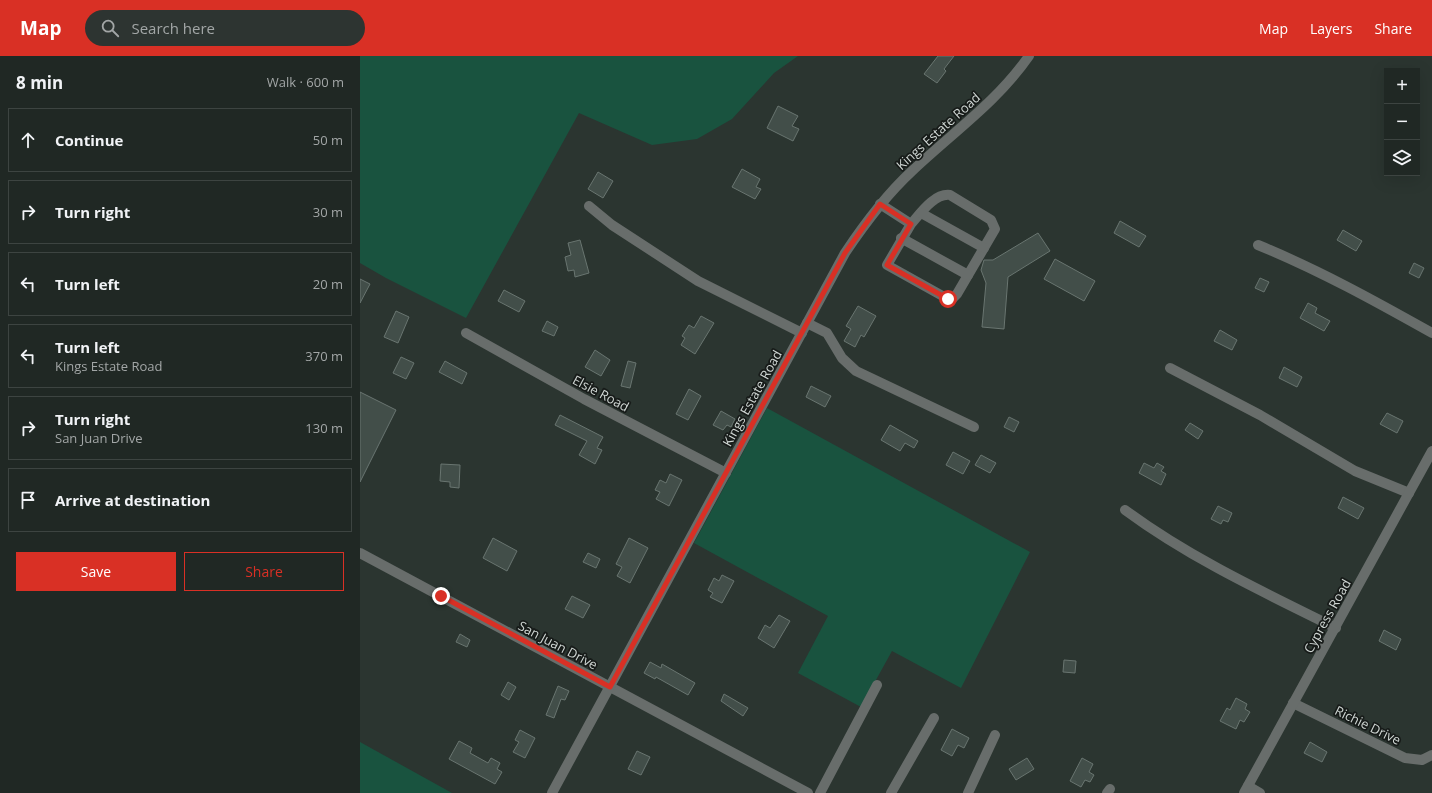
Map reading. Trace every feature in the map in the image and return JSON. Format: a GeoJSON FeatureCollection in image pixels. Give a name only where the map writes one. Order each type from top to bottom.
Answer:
{"type":"FeatureCollection","features":[{"type":"Feature","properties":{"kind":"street","name":"Kings Estate Road"},"geometry":{"type":"LineString","coordinates":[[552,793],[845,253],[880,204],[912,171],[991,102],[1007,85],[1029,56]]}},
{"type":"Feature","properties":{"kind":"street"},"geometry":{"type":"LineString","coordinates":[[950,195],[991,220],[994,225],[995,229],[957,294],[953,298],[948,299],[890,268],[887,263],[901,238],[921,213],[940,196],[950,195]]}},
{"type":"Feature","properties":{"kind":"street"},"geometry":{"type":"LineString","coordinates":[[880,204],[911,224]]}},
{"type":"Feature","properties":{"kind":"street"},"geometry":{"type":"LineString","coordinates":[[589,206],[612,225],[698,281],[802,333]]}},
{"type":"Feature","properties":{"kind":"street"},"geometry":{"type":"LineString","coordinates":[[921,213],[984,248]]}},
{"type":"Feature","properties":{"kind":"street"},"geometry":{"type":"LineString","coordinates":[[901,238],[968,275]]}},
{"type":"Feature","properties":{"kind":"street"},"geometry":{"type":"LineString","coordinates":[[1258,245],[1303,263],[1346,284],[1432,333]]}},
{"type":"Feature","properties":{"kind":"street"},"geometry":{"type":"LineString","coordinates":[[807,323],[827,333],[842,358],[856,371],[974,427]]}},
{"type":"Feature","properties":{"kind":"street","name":"Elsie Road"},"geometry":{"type":"LineString","coordinates":[[466,333],[584,399],[726,473]]}},
{"type":"Feature","properties":{"kind":"street"},"geometry":{"type":"LineString","coordinates":[[1170,368],[1260,415],[1338,462],[1409,493]]}},
{"type":"Feature","properties":{"kind":"street","name":"Cypress Road"},"geometry":{"type":"LineString","coordinates":[[1246,790],[1432,452]]}},
{"type":"Feature","properties":{"kind":"street"},"geometry":{"type":"LineString","coordinates":[[1125,510],[1150,528],[1202,560],[1336,628]]}},
{"type":"Feature","properties":{"kind":"street","name":"San Juan Drive"},"geometry":{"type":"LineString","coordinates":[[360,553],[808,793]]}},
{"type":"Feature","properties":{"kind":"street"},"geometry":{"type":"LineString","coordinates":[[820,793],[876,685]]}},
{"type":"Feature","properties":{"kind":"street","name":"Richie Drive"},"geometry":{"type":"LineString","coordinates":[[1293,703],[1405,758],[1422,760],[1432,755]]}},
{"type":"Feature","properties":{"kind":"street"},"geometry":{"type":"LineString","coordinates":[[891,793],[934,718]]}},
{"type":"Feature","properties":{"kind":"street"},"geometry":{"type":"LineString","coordinates":[[968,793],[995,735]]}},
{"type":"Feature","properties":{"kind":"street"},"geometry":{"type":"LineString","coordinates":[[1246,790],[1260,793]]}},
{"type":"Feature","properties":{"kind":"green space"},"geometry":{"type":"Polygon","coordinates":[[[360,56],[798,56],[774,73],[732,119],[697,139],[652,145],[579,113],[466,318],[386,278],[360,263],[360,56]]]}},
{"type":"Feature","properties":{"kind":"green space"},"geometry":{"type":"Polygon","coordinates":[[[767,408],[1030,552],[961,688],[892,651],[861,707],[798,673],[828,616],[694,543],[767,408]]]}},
{"type":"Feature","properties":{"kind":"green space"},"geometry":{"type":"Polygon","coordinates":[[[360,742],[452,793],[360,793],[360,742]]]}},
{"type":"Feature","properties":{"kind":"building"},"geometry":{"type":"Polygon","coordinates":[[[938,56],[954,56],[944,69],[946,71],[937,83],[924,74],[938,56]]]}},
{"type":"Feature","properties":{"kind":"building"},"geometry":{"type":"Polygon","coordinates":[[[778,106],[798,116],[792,126],[799,129],[793,141],[767,128],[778,106]]]}},
{"type":"Feature","properties":{"kind":"building"},"geometry":{"type":"Polygon","coordinates":[[[742,169],[760,179],[756,187],[761,189],[755,199],[732,187],[742,169]]]}},
{"type":"Feature","properties":{"kind":"building"},"geometry":{"type":"Polygon","coordinates":[[[598,172],[613,181],[603,198],[588,189],[598,172]]]}},
{"type":"Feature","properties":{"kind":"building"},"geometry":{"type":"Polygon","coordinates":[[[1120,221],[1146,236],[1139,247],[1114,233],[1120,221]]]}},
{"type":"Feature","properties":{"kind":"building"},"geometry":{"type":"Polygon","coordinates":[[[1343,230],[1362,241],[1356,251],[1337,240],[1343,230]]]}},
{"type":"Feature","properties":{"kind":"building"},"geometry":{"type":"Polygon","coordinates":[[[1038,233],[1050,251],[1008,277],[1004,329],[982,327],[986,283],[981,270],[984,260],[993,260],[1038,233]]]}},
{"type":"Feature","properties":{"kind":"building"},"geometry":{"type":"Polygon","coordinates":[[[580,240],[589,273],[575,277],[574,270],[568,271],[565,257],[571,255],[568,243],[580,240]]]}},
{"type":"Feature","properties":{"kind":"building"},"geometry":{"type":"Polygon","coordinates":[[[1055,259],[1095,281],[1084,301],[1044,279],[1055,259]]]}},
{"type":"Feature","properties":{"kind":"building"},"geometry":{"type":"Polygon","coordinates":[[[1414,263],[1424,268],[1419,278],[1409,273],[1414,263]]]}},
{"type":"Feature","properties":{"kind":"building"},"geometry":{"type":"Polygon","coordinates":[[[1260,278],[1269,282],[1264,292],[1255,288],[1260,278]]]}},
{"type":"Feature","properties":{"kind":"building"},"geometry":{"type":"Polygon","coordinates":[[[360,279],[370,284],[360,303],[360,279]]]}},
{"type":"Feature","properties":{"kind":"building"},"geometry":{"type":"Polygon","coordinates":[[[504,290],[525,301],[519,312],[498,301],[504,290]]]}},
{"type":"Feature","properties":{"kind":"building"},"geometry":{"type":"Polygon","coordinates":[[[1308,303],[1317,308],[1315,313],[1330,321],[1324,331],[1300,318],[1308,303]]]}},
{"type":"Feature","properties":{"kind":"building"},"geometry":{"type":"Polygon","coordinates":[[[858,306],[876,316],[864,337],[861,335],[855,347],[844,341],[851,329],[846,326],[858,306]]]}},
{"type":"Feature","properties":{"kind":"building"},"geometry":{"type":"Polygon","coordinates":[[[396,311],[409,317],[398,343],[384,337],[396,311]]]}},
{"type":"Feature","properties":{"kind":"building"},"geometry":{"type":"Polygon","coordinates":[[[701,316],[714,323],[695,354],[681,345],[685,338],[682,336],[689,325],[694,328],[701,316]]]}},
{"type":"Feature","properties":{"kind":"building"},"geometry":{"type":"Polygon","coordinates":[[[547,321],[558,327],[554,336],[542,331],[547,321]]]}},
{"type":"Feature","properties":{"kind":"building"},"geometry":{"type":"Polygon","coordinates":[[[1220,330],[1237,340],[1232,350],[1214,341],[1220,330]]]}},
{"type":"Feature","properties":{"kind":"building"},"geometry":{"type":"Polygon","coordinates":[[[595,350],[610,360],[601,376],[585,367],[595,350]]]}},
{"type":"Feature","properties":{"kind":"building"},"geometry":{"type":"Polygon","coordinates":[[[401,357],[414,363],[406,379],[393,373],[401,357]]]}},
{"type":"Feature","properties":{"kind":"building"},"geometry":{"type":"Polygon","coordinates":[[[445,361],[467,373],[462,384],[439,372],[445,361]]]}},
{"type":"Feature","properties":{"kind":"building"},"geometry":{"type":"Polygon","coordinates":[[[628,361],[636,363],[630,388],[621,386],[628,361]]]}},
{"type":"Feature","properties":{"kind":"building"},"geometry":{"type":"Polygon","coordinates":[[[1284,367],[1302,377],[1297,387],[1279,378],[1284,367]]]}},
{"type":"Feature","properties":{"kind":"building"},"geometry":{"type":"Polygon","coordinates":[[[811,386],[831,396],[825,407],[806,397],[811,386]]]}},
{"type":"Feature","properties":{"kind":"building"},"geometry":{"type":"Polygon","coordinates":[[[689,389],[701,396],[688,420],[676,414],[689,389]]]}},
{"type":"Feature","properties":{"kind":"building"},"geometry":{"type":"Polygon","coordinates":[[[360,392],[396,410],[360,482],[360,392]]]}},
{"type":"Feature","properties":{"kind":"building"},"geometry":{"type":"Polygon","coordinates":[[[721,411],[735,419],[731,427],[727,425],[723,430],[713,425],[721,411]]]}},
{"type":"Feature","properties":{"kind":"building"},"geometry":{"type":"Polygon","coordinates":[[[1387,413],[1403,421],[1397,433],[1380,424],[1387,413]]]}},
{"type":"Feature","properties":{"kind":"building"},"geometry":{"type":"Polygon","coordinates":[[[560,415],[603,437],[597,448],[602,450],[595,464],[579,455],[587,441],[555,425],[560,415]]]}},
{"type":"Feature","properties":{"kind":"building"},"geometry":{"type":"Polygon","coordinates":[[[1009,417],[1019,422],[1014,432],[1004,427],[1009,417]]]}},
{"type":"Feature","properties":{"kind":"building"},"geometry":{"type":"Polygon","coordinates":[[[1190,423],[1203,431],[1198,439],[1185,430],[1190,423]]]}},
{"type":"Feature","properties":{"kind":"building"},"geometry":{"type":"Polygon","coordinates":[[[890,425],[918,441],[914,448],[905,443],[900,451],[881,440],[890,425]]]}},
{"type":"Feature","properties":{"kind":"building"},"geometry":{"type":"Polygon","coordinates":[[[953,452],[970,461],[963,474],[946,465],[953,452]]]}},
{"type":"Feature","properties":{"kind":"building"},"geometry":{"type":"Polygon","coordinates":[[[981,455],[996,463],[990,473],[975,465],[981,455]]]}},
{"type":"Feature","properties":{"kind":"building"},"geometry":{"type":"Polygon","coordinates":[[[1144,463],[1154,468],[1157,463],[1164,467],[1161,471],[1166,474],[1161,485],[1139,473],[1144,463]]]}},
{"type":"Feature","properties":{"kind":"building"},"geometry":{"type":"Polygon","coordinates":[[[441,464],[460,465],[459,488],[450,487],[450,482],[440,481],[441,464]]]}},
{"type":"Feature","properties":{"kind":"building"},"geometry":{"type":"Polygon","coordinates":[[[670,474],[682,480],[669,506],[656,499],[660,492],[655,490],[660,480],[666,483],[670,474]]]}},
{"type":"Feature","properties":{"kind":"building"},"geometry":{"type":"Polygon","coordinates":[[[1343,497],[1364,508],[1358,519],[1338,508],[1343,497]]]}},
{"type":"Feature","properties":{"kind":"building"},"geometry":{"type":"Polygon","coordinates":[[[1218,506],[1232,513],[1228,522],[1223,520],[1221,524],[1211,519],[1218,506]]]}},
{"type":"Feature","properties":{"kind":"building"},"geometry":{"type":"Polygon","coordinates":[[[493,538],[517,551],[507,571],[483,558],[493,538]]]}},
{"type":"Feature","properties":{"kind":"building"},"geometry":{"type":"Polygon","coordinates":[[[629,538],[648,548],[630,583],[617,576],[622,567],[616,564],[629,538]]]}},
{"type":"Feature","properties":{"kind":"building"},"geometry":{"type":"Polygon","coordinates":[[[588,553],[600,559],[596,568],[583,562],[588,553]]]}},
{"type":"Feature","properties":{"kind":"building"},"geometry":{"type":"Polygon","coordinates":[[[722,575],[734,581],[722,603],[710,597],[713,593],[708,590],[714,578],[719,581],[722,575]]]}},
{"type":"Feature","properties":{"kind":"building"},"geometry":{"type":"Polygon","coordinates":[[[572,596],[590,605],[583,618],[565,609],[572,596]]]}},
{"type":"Feature","properties":{"kind":"building"},"geometry":{"type":"Polygon","coordinates":[[[779,615],[790,621],[774,648],[758,638],[765,625],[770,628],[779,615]]]}},
{"type":"Feature","properties":{"kind":"building"},"geometry":{"type":"Polygon","coordinates":[[[1384,630],[1401,639],[1396,650],[1379,641],[1384,630]]]}},
{"type":"Feature","properties":{"kind":"building"},"geometry":{"type":"Polygon","coordinates":[[[460,634],[470,640],[467,647],[456,642],[460,634]]]}},
{"type":"Feature","properties":{"kind":"building"},"geometry":{"type":"Polygon","coordinates":[[[1064,660],[1076,661],[1075,673],[1063,672],[1064,660]]]}},
{"type":"Feature","properties":{"kind":"building"},"geometry":{"type":"Polygon","coordinates":[[[650,662],[661,668],[662,664],[695,683],[688,695],[656,677],[655,679],[644,673],[650,662]]]}},
{"type":"Feature","properties":{"kind":"building"},"geometry":{"type":"Polygon","coordinates":[[[508,682],[516,687],[509,700],[501,695],[508,682]]]}},
{"type":"Feature","properties":{"kind":"building"},"geometry":{"type":"Polygon","coordinates":[[[558,686],[569,691],[565,700],[561,699],[554,718],[546,715],[558,686]]]}},
{"type":"Feature","properties":{"kind":"building"},"geometry":{"type":"Polygon","coordinates":[[[724,694],[748,708],[743,716],[721,701],[724,694]]]}},
{"type":"Feature","properties":{"kind":"building"},"geometry":{"type":"Polygon","coordinates":[[[1236,698],[1247,704],[1245,709],[1250,712],[1244,722],[1240,720],[1236,729],[1220,721],[1227,708],[1230,710],[1236,698]]]}},
{"type":"Feature","properties":{"kind":"building"},"geometry":{"type":"Polygon","coordinates":[[[952,729],[969,738],[964,748],[958,745],[952,756],[941,750],[952,729]]]}},
{"type":"Feature","properties":{"kind":"building"},"geometry":{"type":"Polygon","coordinates":[[[520,730],[535,738],[525,758],[513,752],[519,742],[515,740],[520,730]]]}},
{"type":"Feature","properties":{"kind":"building"},"geometry":{"type":"Polygon","coordinates":[[[459,741],[472,748],[470,753],[488,763],[491,758],[500,763],[497,769],[502,772],[495,784],[449,759],[459,741]]]}},
{"type":"Feature","properties":{"kind":"building"},"geometry":{"type":"Polygon","coordinates":[[[1310,742],[1327,752],[1322,762],[1304,753],[1310,742]]]}},
{"type":"Feature","properties":{"kind":"building"},"geometry":{"type":"Polygon","coordinates":[[[637,751],[650,757],[641,775],[628,769],[637,751]]]}},
{"type":"Feature","properties":{"kind":"building"},"geometry":{"type":"Polygon","coordinates":[[[1027,758],[1034,769],[1016,780],[1009,769],[1027,758]]]}},
{"type":"Feature","properties":{"kind":"building"},"geometry":{"type":"Polygon","coordinates":[[[1082,758],[1093,764],[1089,772],[1094,775],[1090,782],[1085,780],[1081,787],[1070,781],[1082,758]]]}},
{"type":"Feature","properties":{"kind":"route"},"geometry":{"type":"LineString","coordinates":[[441,596],[610,687],[845,253],[880,204],[911,224],[901,238],[887,265],[948,299]]}}]}
